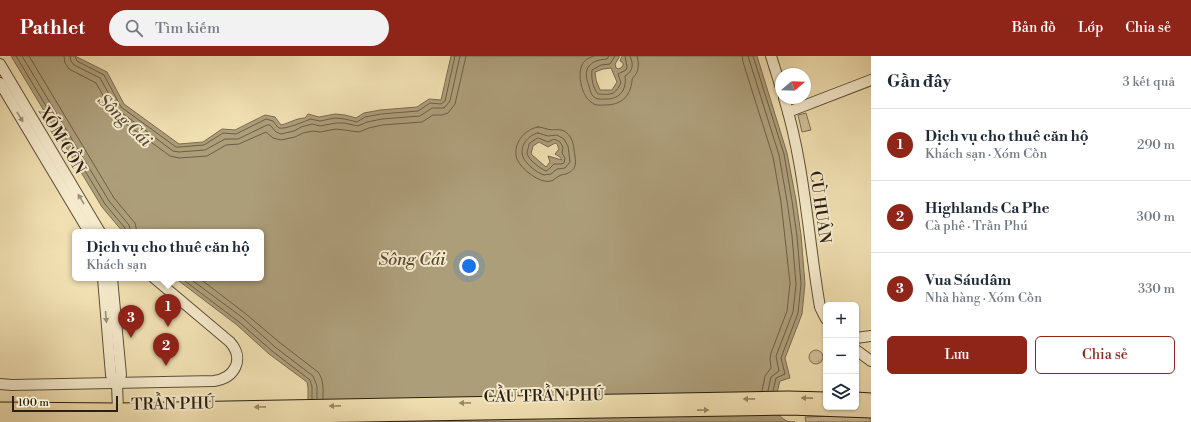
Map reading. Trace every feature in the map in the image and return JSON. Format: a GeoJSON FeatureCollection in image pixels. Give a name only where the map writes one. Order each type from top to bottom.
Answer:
{"type":"FeatureCollection","features":[{"type":"Feature","properties":{"kind":"main road"},"geometry":{"type":"LineString","coordinates":[[789,403],[823,399]]}},
{"type":"Feature","properties":{"kind":"main road"},"geometry":{"type":"LineString","coordinates":[[859,399],[871,400]]}},
{"type":"Feature","properties":{"kind":"main road"},"geometry":{"type":"LineString","coordinates":[[789,403],[871,411]]}},
{"type":"Feature","properties":{"kind":"main road","name":"CẦU TRẦN PHÚ"},"geometry":{"type":"LineString","coordinates":[[300,411],[789,403]]}},
{"type":"Feature","properties":{"kind":"main road","name":"TRẦN PHÚ"},"geometry":{"type":"LineString","coordinates":[[0,408],[118,415]]}},
{"type":"Feature","properties":{"kind":"main road","name":"TRẦN PHÚ"},"geometry":{"type":"LineString","coordinates":[[0,419],[300,411]]}},
{"type":"Feature","properties":{"kind":"street"},"geometry":{"type":"LineString","coordinates":[[771,56],[775,69]]}},
{"type":"Feature","properties":{"kind":"street","name":"XÓM CỒN"},"geometry":{"type":"LineString","coordinates":[[0,64],[98,229]]}},
{"type":"Feature","properties":{"kind":"street"},"geometry":{"type":"LineString","coordinates":[[788,112],[871,80]]}},
{"type":"Feature","properties":{"kind":"street","name":"XÓM CỒN"},"geometry":{"type":"LineString","coordinates":[[0,84],[88,229]]}},
{"type":"Feature","properties":{"kind":"street","name":"CÙ HUÂN"},"geometry":{"type":"LineString","coordinates":[[786,104],[800,166],[820,308],[823,314]]}},
{"type":"Feature","properties":{"kind":"street"},"geometry":{"type":"LineString","coordinates":[[103,281],[111,375],[117,384]]}},
{"type":"Feature","properties":{"kind":"street"},"geometry":{"type":"LineString","coordinates":[[112,281],[121,375],[117,384],[118,415]]}},
{"type":"Feature","properties":{"kind":"street"},"geometry":{"type":"LineString","coordinates":[[0,384],[12,386],[117,384],[214,381],[228,377],[236,367],[237,354],[235,348],[230,342],[158,281]]}},
{"type":"Feature","properties":{"kind":"street"},"geometry":{"type":"LineString","coordinates":[[859,338],[871,336]]}},
{"type":"Feature","properties":{"kind":"street"},"geometry":{"type":"LineString","coordinates":[[859,352],[871,360]]}},
{"type":"Feature","properties":{"kind":"green space"},"geometry":{"type":"Polygon","coordinates":[[[806,113],[811,130],[802,132],[798,115],[806,113]]]}},
{"type":"Feature","properties":{"kind":"green space"},"geometry":{"type":"Polygon","coordinates":[[[816,350],[822,354],[823,357],[821,362],[816,364],[811,362],[809,357],[811,352],[816,350]]]}},
{"type":"Feature","properties":{"kind":"green space"},"geometry":{"type":"Polygon","coordinates":[[[871,415],[871,422],[806,422],[805,417],[871,415]]]}},
{"type":"Feature","properties":{"kind":"water","name":"Sông Cái"},"geometry":{"type":"Polygon","coordinates":[[[11,56],[75,56],[107,72],[124,104],[179,144],[203,142],[222,129],[235,130],[265,115],[275,117],[281,125],[305,118],[308,114],[319,117],[335,114],[356,118],[364,113],[380,110],[417,107],[429,99],[441,100],[451,56],[620,56],[615,64],[616,68],[619,69],[623,66],[623,63],[620,61],[622,56],[757,56],[787,153],[801,235],[805,284],[802,314],[785,358],[790,378],[780,381],[776,402],[776,407],[781,417],[790,422],[308,422],[307,382],[269,354],[237,325],[179,281],[264,281],[264,229],[120,229],[102,207],[11,56]],[[611,68],[595,72],[600,90],[612,90],[617,82],[611,68]],[[539,142],[533,146],[531,154],[546,167],[550,162],[548,156],[562,160],[555,154],[559,149],[555,143],[548,147],[539,142]]]}},
{"type":"Feature","properties":{"kind":"place","name":"Dịch vụ cho thuê căn hộ"},"geometry":{"type":"Point","coordinates":[168,327]}},
{"type":"Feature","properties":{"kind":"place","name":"Vua Sáudâm"},"geometry":{"type":"Point","coordinates":[131,338]}},
{"type":"Feature","properties":{"kind":"place","name":"Highlands Ca Phe"},"geometry":{"type":"Point","coordinates":[166,366]}}]}
